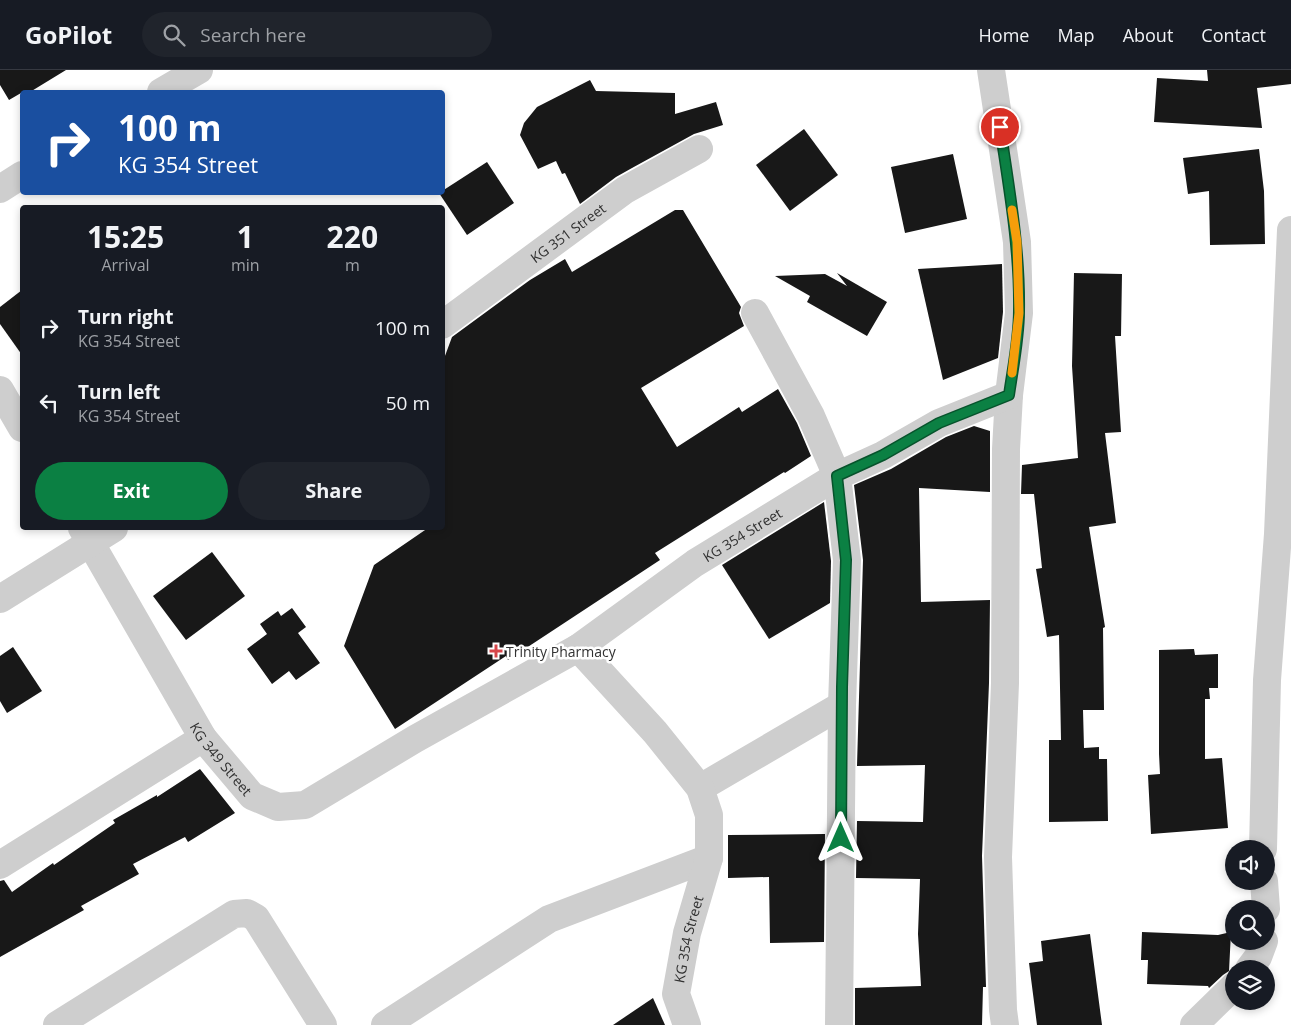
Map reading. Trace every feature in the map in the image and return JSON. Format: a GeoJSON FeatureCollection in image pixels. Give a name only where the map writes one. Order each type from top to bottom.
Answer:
{"type":"FeatureCollection","features":[{"type":"Feature","properties":{"kind":"street"},"geometry":{"type":"LineString","coordinates":[[164,90],[199,70]]}},
{"type":"Feature","properties":{"kind":"street"},"geometry":{"type":"LineString","coordinates":[[991,70],[1017,242],[1019,313],[1009,395],[1006,449],[1005,683],[998,857],[1005,1025]]}},
{"type":"Feature","properties":{"kind":"street","name":"KG 351 Street"},"geometry":{"type":"LineString","coordinates":[[445,323],[625,190],[699,149]]}},
{"type":"Feature","properties":{"kind":"street"},"geometry":{"type":"LineString","coordinates":[[0,189],[20,176]]}},
{"type":"Feature","properties":{"kind":"street"},"geometry":{"type":"LineString","coordinates":[[1263,840],[1266,680],[1278,534],[1291,230]]}},
{"type":"Feature","properties":{"kind":"street"},"geometry":{"type":"LineString","coordinates":[[754,313],[812,416],[837,476],[846,560],[842,706],[839,1025]]}},
{"type":"Feature","properties":{"kind":"street"},"geometry":{"type":"LineString","coordinates":[[0,390],[20,425]]}},
{"type":"Feature","properties":{"kind":"street","name":"KG 354 Street"},"geometry":{"type":"LineString","coordinates":[[687,1025],[676,994],[687,933],[709,858],[709,815],[700,788],[655,732],[578,648],[696,563],[837,476],[883,455],[939,423],[1009,395]]}},
{"type":"Feature","properties":{"kind":"street"},"geometry":{"type":"LineString","coordinates":[[0,599],[86,535],[106,530]]}},
{"type":"Feature","properties":{"kind":"street","name":"KG 349 Street"},"geometry":{"type":"LineString","coordinates":[[86,535],[203,738],[252,796],[278,807],[306,805],[415,738],[578,648]]}},
{"type":"Feature","properties":{"kind":"street"},"geometry":{"type":"LineString","coordinates":[[700,788],[842,706]]}},
{"type":"Feature","properties":{"kind":"street"},"geometry":{"type":"LineString","coordinates":[[0,865],[203,738]]}},
{"type":"Feature","properties":{"kind":"street"},"geometry":{"type":"LineString","coordinates":[[384,1025],[549,919],[709,858]]}},
{"type":"Feature","properties":{"kind":"street"},"geometry":{"type":"LineString","coordinates":[[57,1025],[234,914],[247,913],[256,918],[323,1025]]}},
{"type":"Feature","properties":{"kind":"street"},"geometry":{"type":"LineString","coordinates":[[1194,1025],[1225,995]]}},
{"type":"Feature","properties":{"kind":"building"},"geometry":{"type":"Polygon","coordinates":[[[0,70],[66,70],[33,90],[20,90],[20,94],[9,100],[0,85],[0,70]]]}},
{"type":"Feature","properties":{"kind":"building"},"geometry":{"type":"Polygon","coordinates":[[[1207,70],[1291,70],[1291,84],[1257,88],[1262,128],[1154,122],[1157,78],[1208,81],[1207,70]]]}},
{"type":"Feature","properties":{"kind":"building"},"geometry":{"type":"Polygon","coordinates":[[[590,80],[596,91],[675,93],[675,114],[716,102],[723,125],[694,134],[632,168],[616,177],[580,204],[565,173],[562,174],[556,161],[538,169],[520,135],[524,123],[537,107],[590,80]]]}},
{"type":"Feature","properties":{"kind":"building"},"geometry":{"type":"Polygon","coordinates":[[[804,129],[838,175],[790,211],[756,165],[804,129]]]}},
{"type":"Feature","properties":{"kind":"building"},"geometry":{"type":"Polygon","coordinates":[[[1259,149],[1264,191],[1265,244],[1210,245],[1209,191],[1188,194],[1183,158],[1259,149]]]}},
{"type":"Feature","properties":{"kind":"building"},"geometry":{"type":"Polygon","coordinates":[[[953,154],[967,219],[905,233],[891,167],[953,154]]]}},
{"type":"Feature","properties":{"kind":"building"},"geometry":{"type":"Polygon","coordinates":[[[487,162],[514,203],[467,235],[440,195],[445,195],[445,189],[487,162]]]}},
{"type":"Feature","properties":{"kind":"building"},"geometry":{"type":"Polygon","coordinates":[[[675,210],[683,210],[741,307],[739,313],[744,326],[641,388],[677,447],[739,407],[742,412],[778,389],[797,423],[811,456],[655,553],[660,560],[508,660],[506,656],[395,729],[344,646],[374,565],[425,530],[445,530],[445,356],[452,337],[530,280],[565,259],[572,272],[675,210]]]}},
{"type":"Feature","properties":{"kind":"building"},"geometry":{"type":"Polygon","coordinates":[[[1002,264],[1003,312],[998,358],[943,380],[918,269],[1002,264]]]}},
{"type":"Feature","properties":{"kind":"building"},"geometry":{"type":"Polygon","coordinates":[[[837,273],[887,302],[867,336],[807,302],[810,296],[775,276],[825,274],[847,286],[837,273]]]}},
{"type":"Feature","properties":{"kind":"building"},"geometry":{"type":"Polygon","coordinates":[[[1074,273],[1122,274],[1121,336],[1115,336],[1121,432],[1105,433],[1116,523],[1089,527],[1105,627],[1103,628],[1104,710],[1083,710],[1084,748],[1099,747],[1099,759],[1107,759],[1108,821],[1049,822],[1049,740],[1061,740],[1059,635],[1047,637],[1036,569],[1042,568],[1034,494],[1021,494],[1022,465],[1078,458],[1072,366],[1074,273]]]}},
{"type":"Feature","properties":{"kind":"building"},"geometry":{"type":"Polygon","coordinates":[[[20,292],[20,352],[0,324],[0,307],[20,292]]]}},
{"type":"Feature","properties":{"kind":"building"},"geometry":{"type":"Polygon","coordinates":[[[974,426],[990,431],[990,492],[919,488],[921,602],[990,600],[989,683],[982,856],[986,987],[983,987],[982,1025],[855,1025],[855,988],[921,986],[918,934],[920,879],[856,878],[857,821],[923,822],[925,765],[857,766],[863,560],[854,485],[891,469],[946,437],[974,426]]]}},
{"type":"Feature","properties":{"kind":"building"},"geometry":{"type":"Polygon","coordinates":[[[824,502],[831,561],[830,603],[769,639],[722,565],[824,502]]]}},
{"type":"Feature","properties":{"kind":"building"},"geometry":{"type":"Polygon","coordinates":[[[212,552],[245,596],[186,640],[153,596],[212,552]]]}},
{"type":"Feature","properties":{"kind":"building"},"geometry":{"type":"Polygon","coordinates":[[[292,608],[306,627],[298,633],[320,663],[296,680],[289,671],[272,684],[247,649],[267,634],[260,624],[278,611],[281,616],[292,608]]]}},
{"type":"Feature","properties":{"kind":"building"},"geometry":{"type":"Polygon","coordinates":[[[13,647],[42,691],[7,713],[0,701],[0,656],[13,647]]]}},
{"type":"Feature","properties":{"kind":"building"},"geometry":{"type":"Polygon","coordinates":[[[1194,649],[1195,655],[1218,654],[1218,688],[1209,688],[1210,699],[1205,699],[1205,759],[1222,758],[1228,828],[1151,834],[1148,775],[1160,774],[1159,650],[1194,649]]]}},
{"type":"Feature","properties":{"kind":"building"},"geometry":{"type":"Polygon","coordinates":[[[200,769],[235,813],[188,842],[185,837],[133,864],[139,874],[81,906],[84,910],[0,957],[0,881],[4,880],[12,892],[115,823],[113,820],[157,795],[157,797],[200,769]]]}},
{"type":"Feature","properties":{"kind":"building"},"geometry":{"type":"Polygon","coordinates":[[[825,834],[824,942],[770,943],[769,877],[728,878],[728,835],[825,834]]]}},
{"type":"Feature","properties":{"kind":"building"},"geometry":{"type":"Polygon","coordinates":[[[1142,932],[1218,935],[1225,933],[1225,950],[1230,950],[1230,960],[1225,960],[1225,974],[1209,988],[1208,986],[1147,984],[1148,960],[1141,960],[1142,932]]]}},
{"type":"Feature","properties":{"kind":"building"},"geometry":{"type":"Polygon","coordinates":[[[1090,934],[1102,1025],[1037,1025],[1029,963],[1043,961],[1041,941],[1090,934]]]}},
{"type":"Feature","properties":{"kind":"building"},"geometry":{"type":"Polygon","coordinates":[[[653,998],[665,1025],[613,1025],[653,998]]]}},
{"type":"Feature","properties":{"kind":"slow traffic"},"geometry":{"type":"LineString","coordinates":[[1012,210],[1017,242],[1019,313],[1012,373]]}},
{"type":"Feature","properties":{"kind":"place","name":"Trinity Pharmacy"},"geometry":{"type":"Point","coordinates":[496,651]}},
{"type":"Feature","properties":{"kind":"route"},"geometry":{"type":"LineString","coordinates":[[841,838],[842,687],[846,560],[837,476],[883,455],[939,423],[1009,395],[1019,313],[1017,242],[1000,127]]}}]}
